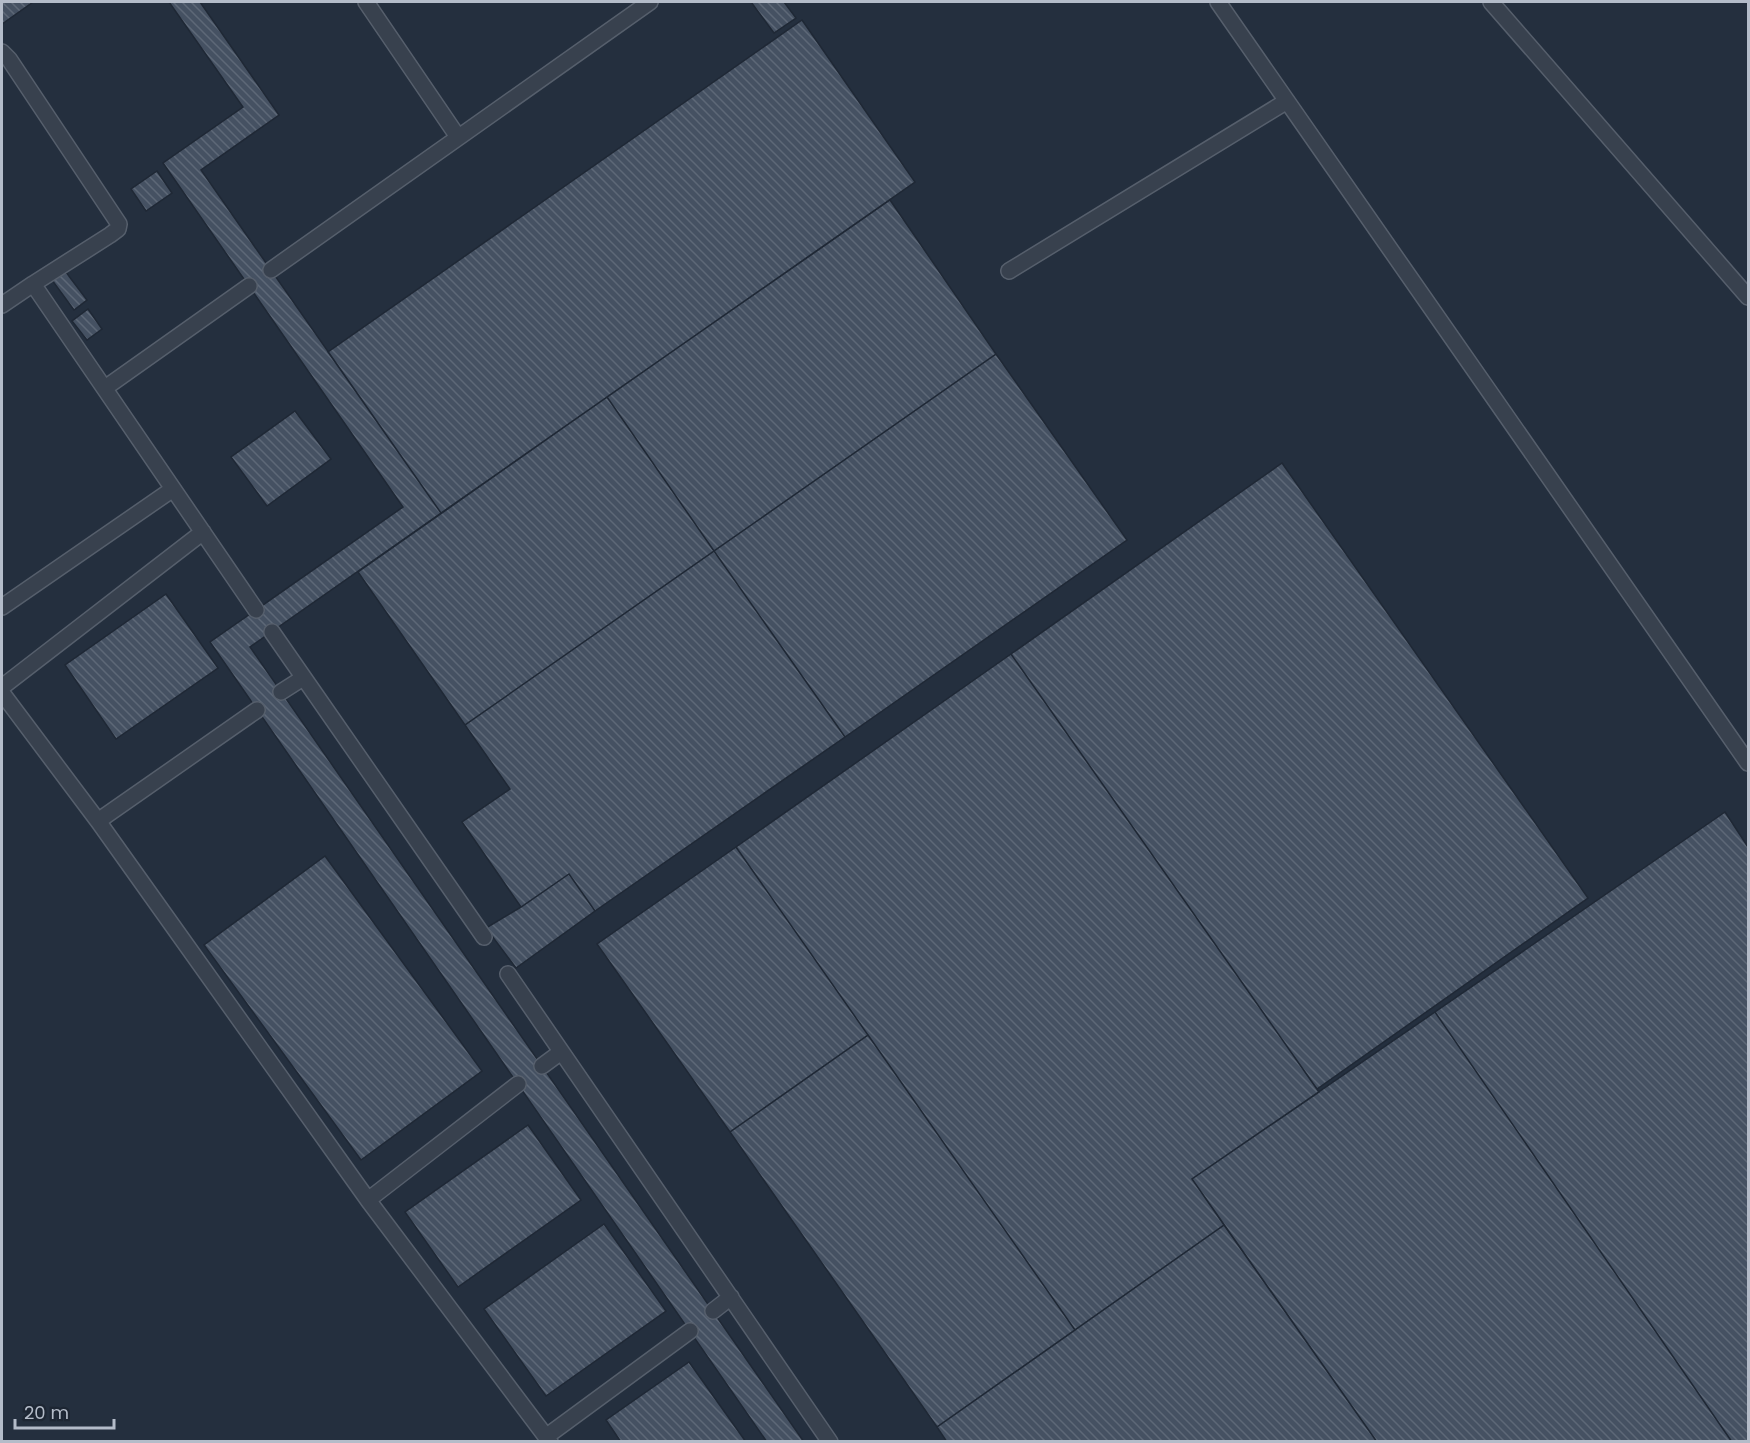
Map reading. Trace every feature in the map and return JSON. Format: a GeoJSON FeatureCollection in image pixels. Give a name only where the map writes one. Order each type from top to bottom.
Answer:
{"type":"FeatureCollection","features":[{"type":"Feature","properties":{"kind":"lane"},"geometry":{"type":"LineString","coordinates":[[366,2],[458,137]]}},
{"type":"Feature","properties":{"kind":"lane"},"geometry":{"type":"LineString","coordinates":[[271,270],[650,2]]}},
{"type":"Feature","properties":{"kind":"lane"},"geometry":{"type":"LineString","coordinates":[[1218,2],[1749,763]]}},
{"type":"Feature","properties":{"kind":"lane"},"geometry":{"type":"LineString","coordinates":[[1491,2],[1749,297]]}},
{"type":"Feature","properties":{"kind":"lane"},"geometry":{"type":"LineString","coordinates":[[2,52],[9,59],[119,224],[118,229],[110,235],[2,305]]}},
{"type":"Feature","properties":{"kind":"lane"},"geometry":{"type":"LineString","coordinates":[[1009,271],[1287,101]]}},
{"type":"Feature","properties":{"kind":"lane"},"geometry":{"type":"LineString","coordinates":[[33,284],[256,610]]}},
{"type":"Feature","properties":{"kind":"lane"},"geometry":{"type":"LineString","coordinates":[[105,388],[249,286]]}},
{"type":"Feature","properties":{"kind":"lane"},"geometry":{"type":"LineString","coordinates":[[2,607],[173,489]]}},
{"type":"Feature","properties":{"kind":"lane"},"geometry":{"type":"LineString","coordinates":[[2,687],[203,532]]}},
{"type":"Feature","properties":{"kind":"lane"},"geometry":{"type":"LineString","coordinates":[[272,632],[483,937]]}},
{"type":"Feature","properties":{"kind":"lane"},"geometry":{"type":"LineString","coordinates":[[281,692],[303,678]]}},
{"type":"Feature","properties":{"kind":"lane"},"geometry":{"type":"LineString","coordinates":[[2,693],[99,821],[368,1200],[549,1439],[690,1331]]}},
{"type":"Feature","properties":{"kind":"lane"},"geometry":{"type":"LineString","coordinates":[[99,821],[257,710]]}},
{"type":"Feature","properties":{"kind":"lane"},"geometry":{"type":"LineString","coordinates":[[508,974],[830,1442]]}},
{"type":"Feature","properties":{"kind":"lane"},"geometry":{"type":"LineString","coordinates":[[542,1066],[561,1052]]}},
{"type":"Feature","properties":{"kind":"lane"},"geometry":{"type":"LineString","coordinates":[[368,1200],[518,1084]]}},
{"type":"Feature","properties":{"kind":"lane"},"geometry":{"type":"LineString","coordinates":[[713,1311],[730,1297]]}},
{"type":"Feature","properties":{"kind":"building"},"geometry":{"type":"Polygon","coordinates":[[[2,2],[33,2],[2,24],[2,2]]]}},
{"type":"Feature","properties":{"kind":"building"},"geometry":{"type":"Polygon","coordinates":[[[169,2],[200,2],[279,115],[201,170],[441,513],[250,647],[804,1442],[767,1442],[210,642],[403,507],[163,163],[243,107],[169,2]]]}},
{"type":"Feature","properties":{"kind":"building"},"geometry":{"type":"Polygon","coordinates":[[[751,2],[784,2],[796,18],[774,33],[751,2]]]}},
{"type":"Feature","properties":{"kind":"building"},"geometry":{"type":"Polygon","coordinates":[[[802,20],[915,182],[441,513],[328,352],[802,20]]]}},
{"type":"Feature","properties":{"kind":"building"},"geometry":{"type":"Polygon","coordinates":[[[157,171],[172,193],[146,211],[131,189],[157,171]]]}},
{"type":"Feature","properties":{"kind":"building"},"geometry":{"type":"Polygon","coordinates":[[[890,200],[996,354],[714,551],[607,397],[890,200]]]}},
{"type":"Feature","properties":{"kind":"building"},"geometry":{"type":"Polygon","coordinates":[[[62,267],[87,300],[74,310],[49,276],[62,267]]]}},
{"type":"Feature","properties":{"kind":"building"},"geometry":{"type":"Polygon","coordinates":[[[88,309],[102,329],[87,340],[72,321],[88,309]]]}},
{"type":"Feature","properties":{"kind":"building"},"geometry":{"type":"Polygon","coordinates":[[[996,354],[1127,540],[845,737],[714,551],[996,354]]]}},
{"type":"Feature","properties":{"kind":"building"},"geometry":{"type":"Polygon","coordinates":[[[607,397],[714,551],[465,725],[358,572],[607,397]]]}},
{"type":"Feature","properties":{"kind":"building"},"geometry":{"type":"Polygon","coordinates":[[[295,411],[331,459],[267,506],[231,457],[295,411]]]}},
{"type":"Feature","properties":{"kind":"building"},"geometry":{"type":"Polygon","coordinates":[[[1282,463],[1588,898],[1317,1089],[1011,654],[1282,463]]]}},
{"type":"Feature","properties":{"kind":"building"},"geometry":{"type":"Polygon","coordinates":[[[714,551],[845,737],[595,911],[569,874],[521,907],[462,822],[510,789],[465,725],[714,551]]]}},
{"type":"Feature","properties":{"kind":"building"},"geometry":{"type":"Polygon","coordinates":[[[166,594],[218,668],[116,739],[65,665],[166,594]]]}},
{"type":"Feature","properties":{"kind":"building"},"geometry":{"type":"Polygon","coordinates":[[[1011,654],[1319,1092],[1192,1179],[1224,1225],[1075,1330],[736,847],[1011,654]]]}},
{"type":"Feature","properties":{"kind":"building"},"geometry":{"type":"Polygon","coordinates":[[[1725,812],[1748,847],[1748,1442],[1732,1442],[1435,1012],[1725,812]]]}},
{"type":"Feature","properties":{"kind":"building"},"geometry":{"type":"Polygon","coordinates":[[[736,847],[868,1035],[730,1132],[597,944],[736,847]]]}},
{"type":"Feature","properties":{"kind":"building"},"geometry":{"type":"Polygon","coordinates":[[[325,856],[482,1071],[361,1160],[204,945],[325,856]]]}},
{"type":"Feature","properties":{"kind":"building"},"geometry":{"type":"Polygon","coordinates":[[[569,874],[595,911],[516,968],[486,928],[569,874]]]}},
{"type":"Feature","properties":{"kind":"building"},"geometry":{"type":"Polygon","coordinates":[[[1435,1012],[1732,1442],[1377,1442],[1192,1179],[1435,1012]]]}},
{"type":"Feature","properties":{"kind":"building"},"geometry":{"type":"Polygon","coordinates":[[[868,1035],[1075,1330],[937,1427],[730,1132],[868,1035]]]}},
{"type":"Feature","properties":{"kind":"building"},"geometry":{"type":"Polygon","coordinates":[[[528,1125],[581,1200],[458,1287],[405,1212],[528,1125]]]}},
{"type":"Feature","properties":{"kind":"building"},"geometry":{"type":"Polygon","coordinates":[[[604,1224],[666,1311],[546,1396],[484,1309],[604,1224]]]}},
{"type":"Feature","properties":{"kind":"building"},"geometry":{"type":"Polygon","coordinates":[[[1224,1225],[1377,1442],[947,1442],[937,1427],[1224,1225]]]}},
{"type":"Feature","properties":{"kind":"building"},"geometry":{"type":"Polygon","coordinates":[[[689,1362],[746,1442],[621,1442],[606,1420],[689,1362]]]}}]}
